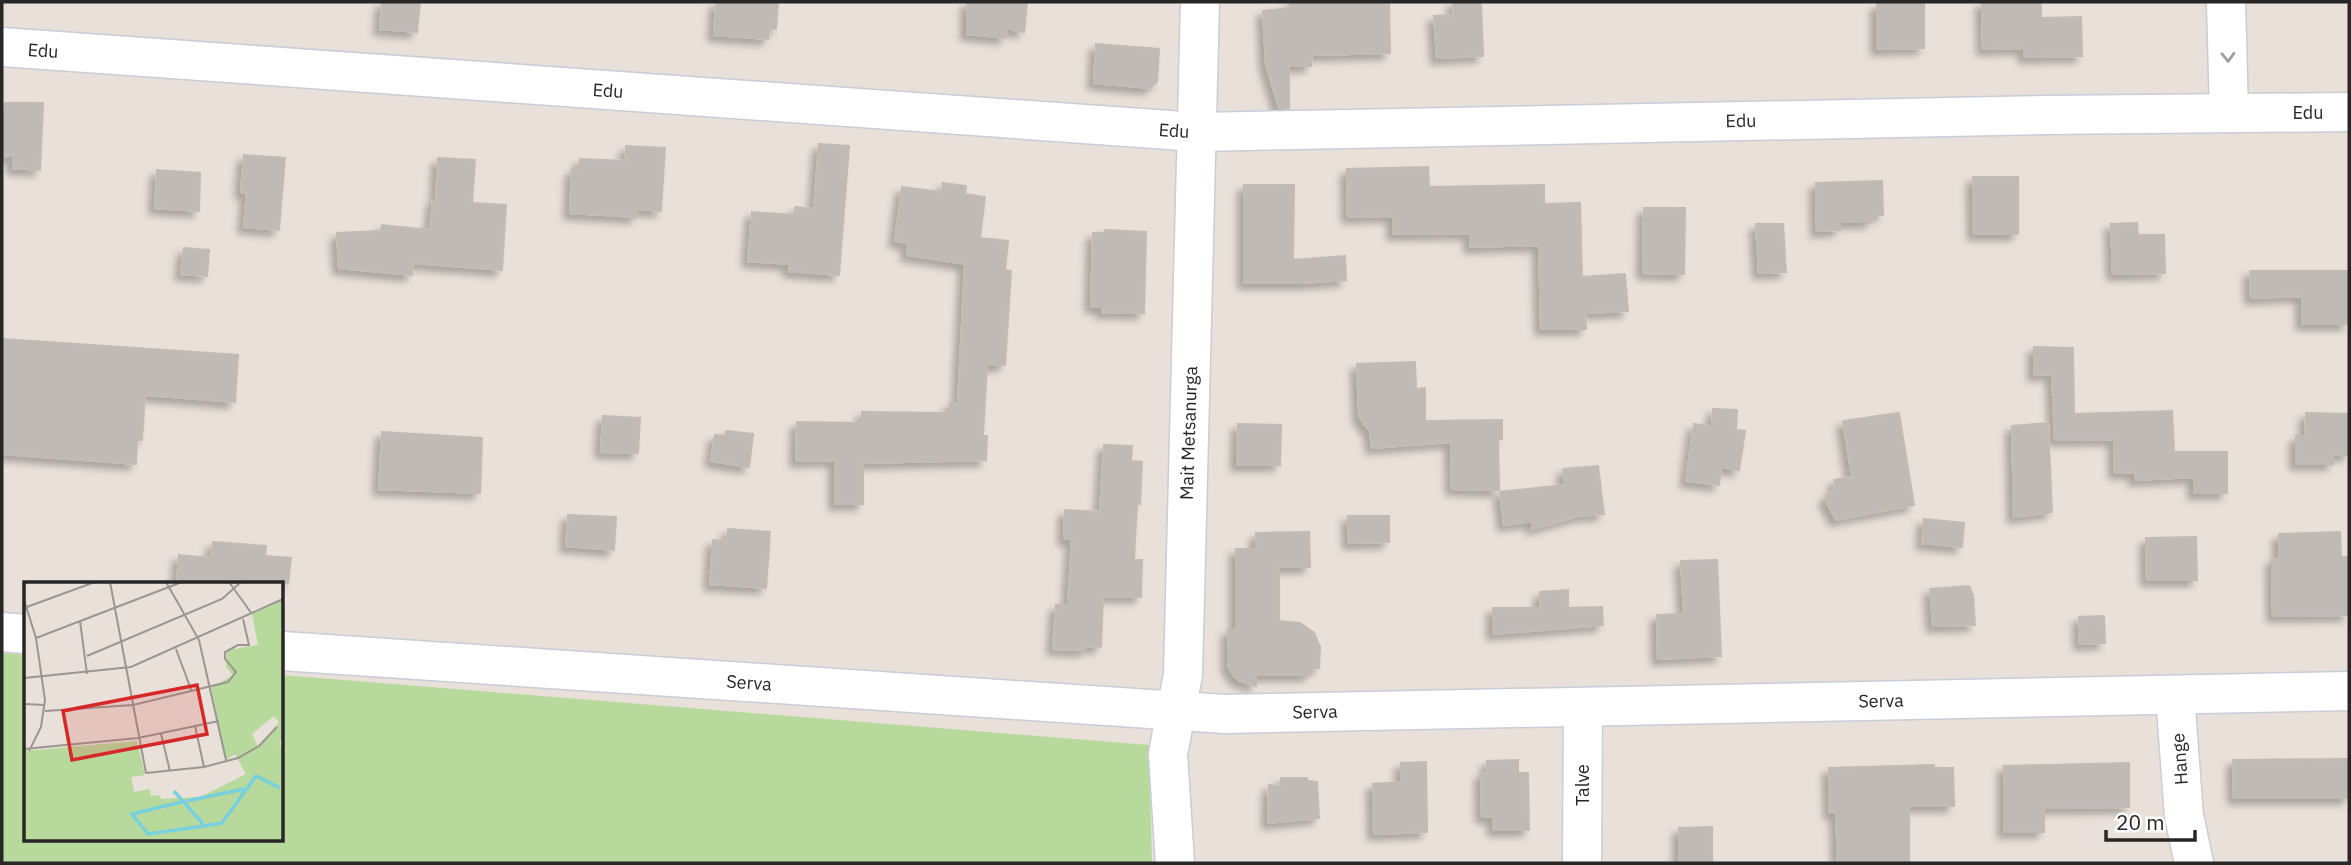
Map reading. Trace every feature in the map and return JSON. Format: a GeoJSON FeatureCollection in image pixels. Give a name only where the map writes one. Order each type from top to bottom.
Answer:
{"type":"FeatureCollection","features":[{"type":"Feature","properties":{"kind":"street","name":"Mait Metsanurga"},"geometry":{"type":"LineString","coordinates":[[1175,863],[1168,754],[1182,674],[1200,2]]}},
{"type":"Feature","properties":{"kind":"street"},"geometry":{"type":"LineString","coordinates":[[2226,2],[2230,113]]}},
{"type":"Feature","properties":{"kind":"street","name":"Edu"},"geometry":{"type":"LineString","coordinates":[[2,47],[1197,132],[2048,115],[2349,113]]}},
{"type":"Feature","properties":{"kind":"street"},"geometry":{"type":"LineString","coordinates":[[2,632],[24,634]]}},
{"type":"Feature","properties":{"kind":"street","name":"Serva"},"geometry":{"type":"LineString","coordinates":[[284,651],[1225,714],[2349,691]]}},
{"type":"Feature","properties":{"kind":"street","name":"Hange"},"geometry":{"type":"LineString","coordinates":[[2175,695],[2184,817],[2194,863]]}},
{"type":"Feature","properties":{"kind":"street","name":"Talve"},"geometry":{"type":"LineString","coordinates":[[1582,863],[1583,707]]}},
{"type":"Feature","properties":{"kind":"green space"},"geometry":{"type":"Polygon","coordinates":[[[2,653],[24,655],[24,840],[284,840],[284,675],[1149,745],[1152,863],[2,863],[2,653]]]}},
{"type":"Feature","properties":{"kind":"building"},"geometry":{"type":"Polygon","coordinates":[[[382,2],[420,2],[417,32],[380,29],[382,2]]]}},
{"type":"Feature","properties":{"kind":"building"},"geometry":{"type":"Polygon","coordinates":[[[716,2],[778,2],[776,29],[769,28],[768,39],[714,35],[716,2]]]}},
{"type":"Feature","properties":{"kind":"building"},"geometry":{"type":"Polygon","coordinates":[[[967,2],[1027,2],[1024,32],[1005,28],[1006,38],[967,34],[967,2]]]}},
{"type":"Feature","properties":{"kind":"building"},"geometry":{"type":"Polygon","coordinates":[[[1289,2],[1389,2],[1390,53],[1312,55],[1311,66],[1289,66],[1289,108],[1279,108],[1266,64],[1263,11],[1290,8],[1289,2]]]}},
{"type":"Feature","properties":{"kind":"building"},"geometry":{"type":"Polygon","coordinates":[[[1453,2],[1481,2],[1483,56],[1437,58],[1434,16],[1454,15],[1453,2]]]}},
{"type":"Feature","properties":{"kind":"building"},"geometry":{"type":"Polygon","coordinates":[[[1982,2],[2041,2],[2041,18],[2081,17],[2082,56],[2025,57],[2024,48],[1983,49],[1982,2]]]}},
{"type":"Feature","properties":{"kind":"building"},"geometry":{"type":"Polygon","coordinates":[[[1877,4],[1924,4],[1924,48],[1877,49],[1877,4]]]}},
{"type":"Feature","properties":{"kind":"building"},"geometry":{"type":"Polygon","coordinates":[[[1096,44],[1159,49],[1157,82],[1149,88],[1094,83],[1096,44]]]}},
{"type":"Feature","properties":{"kind":"building"},"geometry":{"type":"Polygon","coordinates":[[[5,103],[43,103],[40,170],[13,168],[13,154],[5,157],[5,103]]]}},
{"type":"Feature","properties":{"kind":"building"},"geometry":{"type":"Polygon","coordinates":[[[819,144],[849,146],[839,275],[789,271],[790,264],[748,261],[752,212],[794,215],[795,207],[814,209],[819,144]]]}},
{"type":"Feature","properties":{"kind":"building"},"geometry":{"type":"Polygon","coordinates":[[[626,146],[665,148],[661,211],[637,209],[637,217],[570,213],[572,169],[579,169],[580,159],[625,161],[626,146]]]}},
{"type":"Feature","properties":{"kind":"building"},"geometry":{"type":"Polygon","coordinates":[[[244,155],[285,158],[279,230],[244,227],[247,193],[241,192],[244,155]]]}},
{"type":"Feature","properties":{"kind":"building"},"geometry":{"type":"Polygon","coordinates":[[[438,158],[475,160],[472,203],[506,205],[502,270],[413,263],[412,275],[339,268],[337,233],[381,231],[382,225],[430,230],[433,200],[436,200],[438,158]]]}},
{"type":"Feature","properties":{"kind":"building"},"geometry":{"type":"Polygon","coordinates":[[[1428,167],[1429,187],[1544,185],[1544,204],[1580,203],[1582,277],[1625,274],[1628,311],[1585,313],[1586,329],[1541,329],[1539,245],[1470,247],[1470,233],[1393,234],[1393,216],[1348,217],[1347,169],[1428,167]]]}},
{"type":"Feature","properties":{"kind":"building"},"geometry":{"type":"Polygon","coordinates":[[[157,170],[200,173],[199,211],[155,208],[157,170]]]}},
{"type":"Feature","properties":{"kind":"building"},"geometry":{"type":"Polygon","coordinates":[[[1973,177],[2018,177],[2018,234],[1974,234],[1973,177]]]}},
{"type":"Feature","properties":{"kind":"building"},"geometry":{"type":"Polygon","coordinates":[[[1882,181],[1883,215],[1871,215],[1872,222],[1840,222],[1840,230],[1817,231],[1816,183],[1882,181]]]}},
{"type":"Feature","properties":{"kind":"building"},"geometry":{"type":"Polygon","coordinates":[[[943,183],[966,186],[965,194],[985,197],[980,238],[1008,241],[1005,270],[1011,271],[1005,365],[987,365],[983,436],[987,436],[986,460],[863,463],[863,504],[835,504],[835,460],[796,461],[797,422],[862,423],[862,412],[950,413],[950,403],[958,403],[965,264],[907,255],[908,243],[895,241],[902,187],[942,192],[943,183]]]}},
{"type":"Feature","properties":{"kind":"building"},"geometry":{"type":"Polygon","coordinates":[[[1244,185],[1294,185],[1293,260],[1345,256],[1346,280],[1244,283],[1244,185]]]}},
{"type":"Feature","properties":{"kind":"building"},"geometry":{"type":"Polygon","coordinates":[[[1644,208],[1685,208],[1684,274],[1643,273],[1644,208]]]}},
{"type":"Feature","properties":{"kind":"building"},"geometry":{"type":"Polygon","coordinates":[[[2137,223],[2138,235],[2164,235],[2165,273],[2113,274],[2111,224],[2137,223]]]}},
{"type":"Feature","properties":{"kind":"building"},"geometry":{"type":"Polygon","coordinates":[[[1756,224],[1783,224],[1786,272],[1759,273],[1756,224]]]}},
{"type":"Feature","properties":{"kind":"building"},"geometry":{"type":"Polygon","coordinates":[[[1105,230],[1146,232],[1144,313],[1102,312],[1102,307],[1091,307],[1093,233],[1104,233],[1105,230]]]}},
{"type":"Feature","properties":{"kind":"building"},"geometry":{"type":"Polygon","coordinates":[[[184,248],[209,250],[207,276],[181,274],[184,248]]]}},
{"type":"Feature","properties":{"kind":"building"},"geometry":{"type":"Polygon","coordinates":[[[2250,271],[2349,271],[2348,324],[2302,324],[2302,296],[2251,298],[2250,271]]]}},
{"type":"Feature","properties":{"kind":"building"},"geometry":{"type":"Polygon","coordinates":[[[2,339],[238,355],[235,402],[145,395],[142,440],[137,440],[136,464],[2,454],[2,339]]]}},
{"type":"Feature","properties":{"kind":"building"},"geometry":{"type":"Polygon","coordinates":[[[2034,347],[2073,348],[2074,414],[2172,411],[2174,452],[2227,452],[2227,493],[2194,493],[2194,477],[2135,480],[2135,472],[2115,473],[2114,439],[2055,440],[2052,374],[2034,375],[2034,347]]]}},
{"type":"Feature","properties":{"kind":"building"},"geometry":{"type":"Polygon","coordinates":[[[1415,362],[1416,389],[1425,388],[1425,421],[1502,420],[1502,439],[1498,439],[1499,490],[1452,489],[1451,442],[1372,448],[1370,430],[1359,415],[1357,364],[1415,362]]]}},
{"type":"Feature","properties":{"kind":"building"},"geometry":{"type":"Polygon","coordinates":[[[1713,409],[1737,410],[1736,430],[1745,431],[1739,470],[1721,467],[1719,485],[1686,481],[1694,424],[1712,427],[1713,409]]]}},
{"type":"Feature","properties":{"kind":"building"},"geometry":{"type":"Polygon","coordinates":[[[1899,413],[1914,505],[1836,520],[1825,499],[1836,487],[1834,480],[1852,477],[1843,421],[1899,413]]]}},
{"type":"Feature","properties":{"kind":"building"},"geometry":{"type":"Polygon","coordinates":[[[2306,413],[2349,414],[2349,455],[2333,455],[2333,464],[2296,464],[2296,436],[2305,436],[2306,413]]]}},
{"type":"Feature","properties":{"kind":"building"},"geometry":{"type":"Polygon","coordinates":[[[603,416],[640,418],[638,453],[601,452],[603,416]]]}},
{"type":"Feature","properties":{"kind":"building"},"geometry":{"type":"Polygon","coordinates":[[[2048,423],[2052,512],[2014,517],[2012,426],[2048,423]]]}},
{"type":"Feature","properties":{"kind":"building"},"geometry":{"type":"Polygon","coordinates":[[[1238,424],[1281,425],[1280,465],[1237,465],[1238,424]]]}},
{"type":"Feature","properties":{"kind":"building"},"geometry":{"type":"Polygon","coordinates":[[[726,431],[753,434],[749,467],[711,461],[715,435],[725,436],[726,431]]]}},
{"type":"Feature","properties":{"kind":"building"},"geometry":{"type":"Polygon","coordinates":[[[382,432],[482,438],[480,493],[379,489],[382,432]]]}},
{"type":"Feature","properties":{"kind":"building"},"geometry":{"type":"Polygon","coordinates":[[[1104,445],[1132,446],[1131,461],[1142,462],[1134,560],[1142,560],[1141,597],[1103,596],[1101,647],[1086,646],[1086,650],[1053,649],[1056,605],[1068,605],[1072,539],[1064,539],[1065,510],[1100,512],[1104,445]]]}},
{"type":"Feature","properties":{"kind":"building"},"geometry":{"type":"Polygon","coordinates":[[[1598,466],[1604,514],[1578,516],[1532,529],[1533,521],[1504,525],[1500,492],[1565,485],[1563,469],[1598,466]]]}},
{"type":"Feature","properties":{"kind":"building"},"geometry":{"type":"Polygon","coordinates":[[[568,515],[616,517],[614,550],[566,546],[568,515]]]}},
{"type":"Feature","properties":{"kind":"building"},"geometry":{"type":"Polygon","coordinates":[[[1348,516],[1389,516],[1389,542],[1349,543],[1348,516]]]}},
{"type":"Feature","properties":{"kind":"building"},"geometry":{"type":"Polygon","coordinates":[[[1924,519],[1964,523],[1962,547],[1922,543],[1924,519]]]}},
{"type":"Feature","properties":{"kind":"building"},"geometry":{"type":"Polygon","coordinates":[[[728,529],[770,532],[766,588],[710,584],[713,540],[727,541],[728,529]]]}},
{"type":"Feature","properties":{"kind":"building"},"geometry":{"type":"Polygon","coordinates":[[[1309,532],[1310,567],[1279,567],[1279,621],[1300,623],[1314,633],[1320,647],[1319,668],[1310,668],[1310,675],[1256,675],[1256,686],[1239,680],[1228,666],[1228,630],[1236,630],[1236,549],[1256,549],[1256,533],[1309,532]]]}},
{"type":"Feature","properties":{"kind":"building"},"geometry":{"type":"Polygon","coordinates":[[[2340,532],[2341,557],[2348,557],[2348,615],[2273,616],[2272,559],[2279,559],[2279,534],[2340,532]]]}},
{"type":"Feature","properties":{"kind":"building"},"geometry":{"type":"Polygon","coordinates":[[[2196,537],[2197,580],[2147,580],[2146,538],[2196,537]]]}},
{"type":"Feature","properties":{"kind":"building"},"geometry":{"type":"Polygon","coordinates":[[[213,542],[266,546],[265,556],[291,558],[288,583],[177,582],[179,555],[211,558],[213,542]]]}},
{"type":"Feature","properties":{"kind":"building"},"geometry":{"type":"Polygon","coordinates":[[[1717,560],[1721,656],[1658,659],[1657,615],[1684,614],[1681,561],[1717,560]]]}},
{"type":"Feature","properties":{"kind":"building"},"geometry":{"type":"Polygon","coordinates":[[[1969,586],[1973,595],[1975,625],[1933,626],[1930,589],[1969,586]]]}},
{"type":"Feature","properties":{"kind":"building"},"geometry":{"type":"Polygon","coordinates":[[[1568,590],[1568,608],[1602,607],[1603,625],[1493,634],[1493,608],[1541,608],[1540,592],[1568,590]]]}},
{"type":"Feature","properties":{"kind":"building"},"geometry":{"type":"Polygon","coordinates":[[[2104,616],[2105,643],[2080,644],[2079,617],[2104,616]]]}},
{"type":"Feature","properties":{"kind":"building"},"geometry":{"type":"Polygon","coordinates":[[[2349,759],[2349,798],[2234,798],[2233,760],[2349,759]]]}},
{"type":"Feature","properties":{"kind":"building"},"geometry":{"type":"Polygon","coordinates":[[[1518,760],[1518,773],[1528,773],[1529,830],[1494,830],[1493,817],[1482,817],[1481,774],[1487,773],[1487,761],[1518,760]]]}},
{"type":"Feature","properties":{"kind":"building"},"geometry":{"type":"Polygon","coordinates":[[[1426,762],[1427,832],[1374,834],[1373,784],[1401,782],[1401,763],[1426,762]]]}},
{"type":"Feature","properties":{"kind":"building"},"geometry":{"type":"Polygon","coordinates":[[[2129,763],[2129,807],[2044,808],[2044,832],[2004,832],[2004,766],[2129,763]]]}},
{"type":"Feature","properties":{"kind":"building"},"geometry":{"type":"Polygon","coordinates":[[[1934,765],[1934,768],[1953,768],[1954,806],[1909,806],[1909,863],[1838,863],[1836,813],[1830,813],[1829,768],[1934,765]]]}},
{"type":"Feature","properties":{"kind":"building"},"geometry":{"type":"Polygon","coordinates":[[[1281,778],[1307,778],[1308,781],[1317,782],[1319,818],[1268,823],[1269,785],[1281,786],[1281,778]]]}},
{"type":"Feature","properties":{"kind":"building"},"geometry":{"type":"Polygon","coordinates":[[[1712,827],[1712,863],[1679,863],[1679,828],[1712,827]]]}}]}
